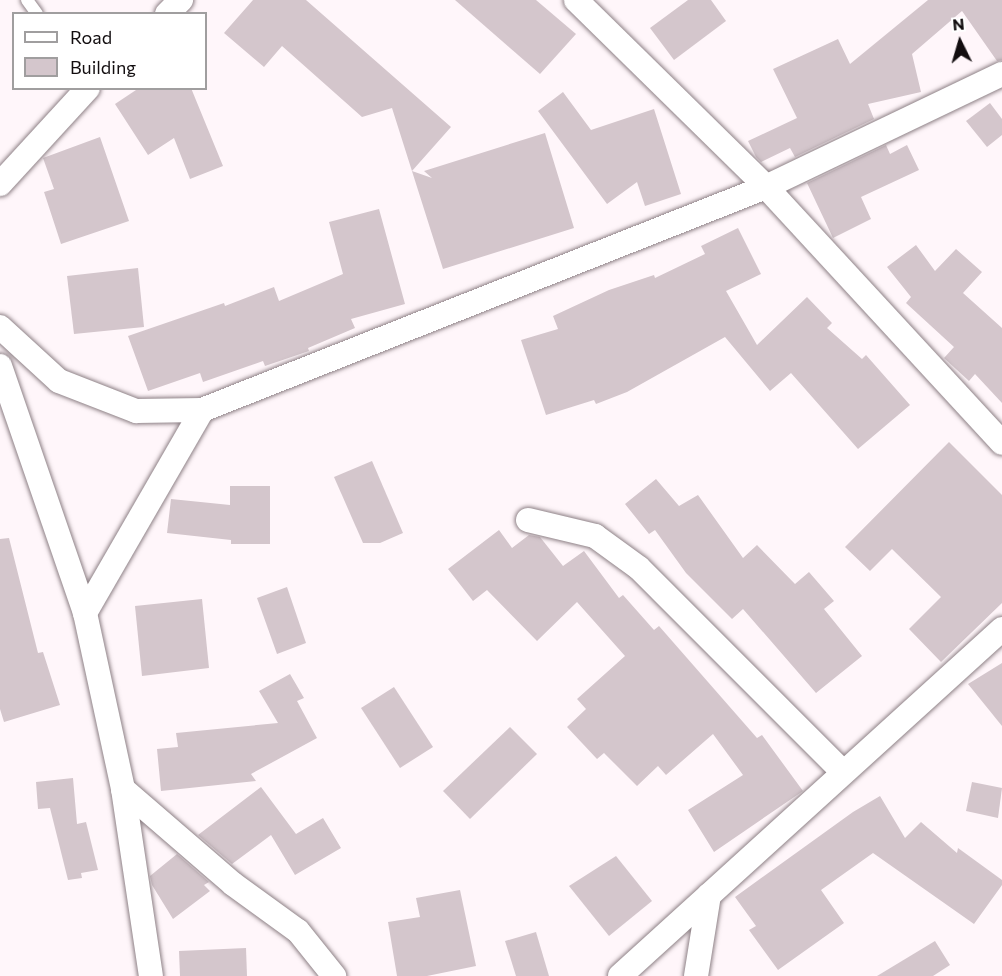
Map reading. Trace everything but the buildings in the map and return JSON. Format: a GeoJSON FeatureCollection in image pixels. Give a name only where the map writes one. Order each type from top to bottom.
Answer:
{"type":"FeatureCollection","features":[{"type":"Feature","properties":{"kind":"street"},"geometry":{"type":"LineString","coordinates":[[169,12],[181,0]]}},
{"type":"Feature","properties":{"kind":"street"},"geometry":{"type":"LineString","coordinates":[[576,0],[766,187],[1002,443]]}},
{"type":"Feature","properties":{"kind":"street"},"geometry":{"type":"LineString","coordinates":[[0,327],[59,381],[136,411],[202,410],[766,187],[1002,74]]}},
{"type":"Feature","properties":{"kind":"street"},"geometry":{"type":"LineString","coordinates":[[0,184],[86,90]]}},
{"type":"Feature","properties":{"kind":"street"},"geometry":{"type":"LineString","coordinates":[[0,366],[85,613],[123,789],[151,976]]}},
{"type":"Feature","properties":{"kind":"street"},"geometry":{"type":"LineString","coordinates":[[85,613],[202,410]]}},
{"type":"Feature","properties":{"kind":"street"},"geometry":{"type":"LineString","coordinates":[[528,520],[595,536],[639,568],[843,772]]}},
{"type":"Feature","properties":{"kind":"street"},"geometry":{"type":"LineString","coordinates":[[620,976],[1002,629]]}},
{"type":"Feature","properties":{"kind":"street"},"geometry":{"type":"LineString","coordinates":[[123,789],[233,884],[298,931],[334,976]]}},
{"type":"Feature","properties":{"kind":"street"},"geometry":{"type":"LineString","coordinates":[[696,976],[708,895]]}}]}
